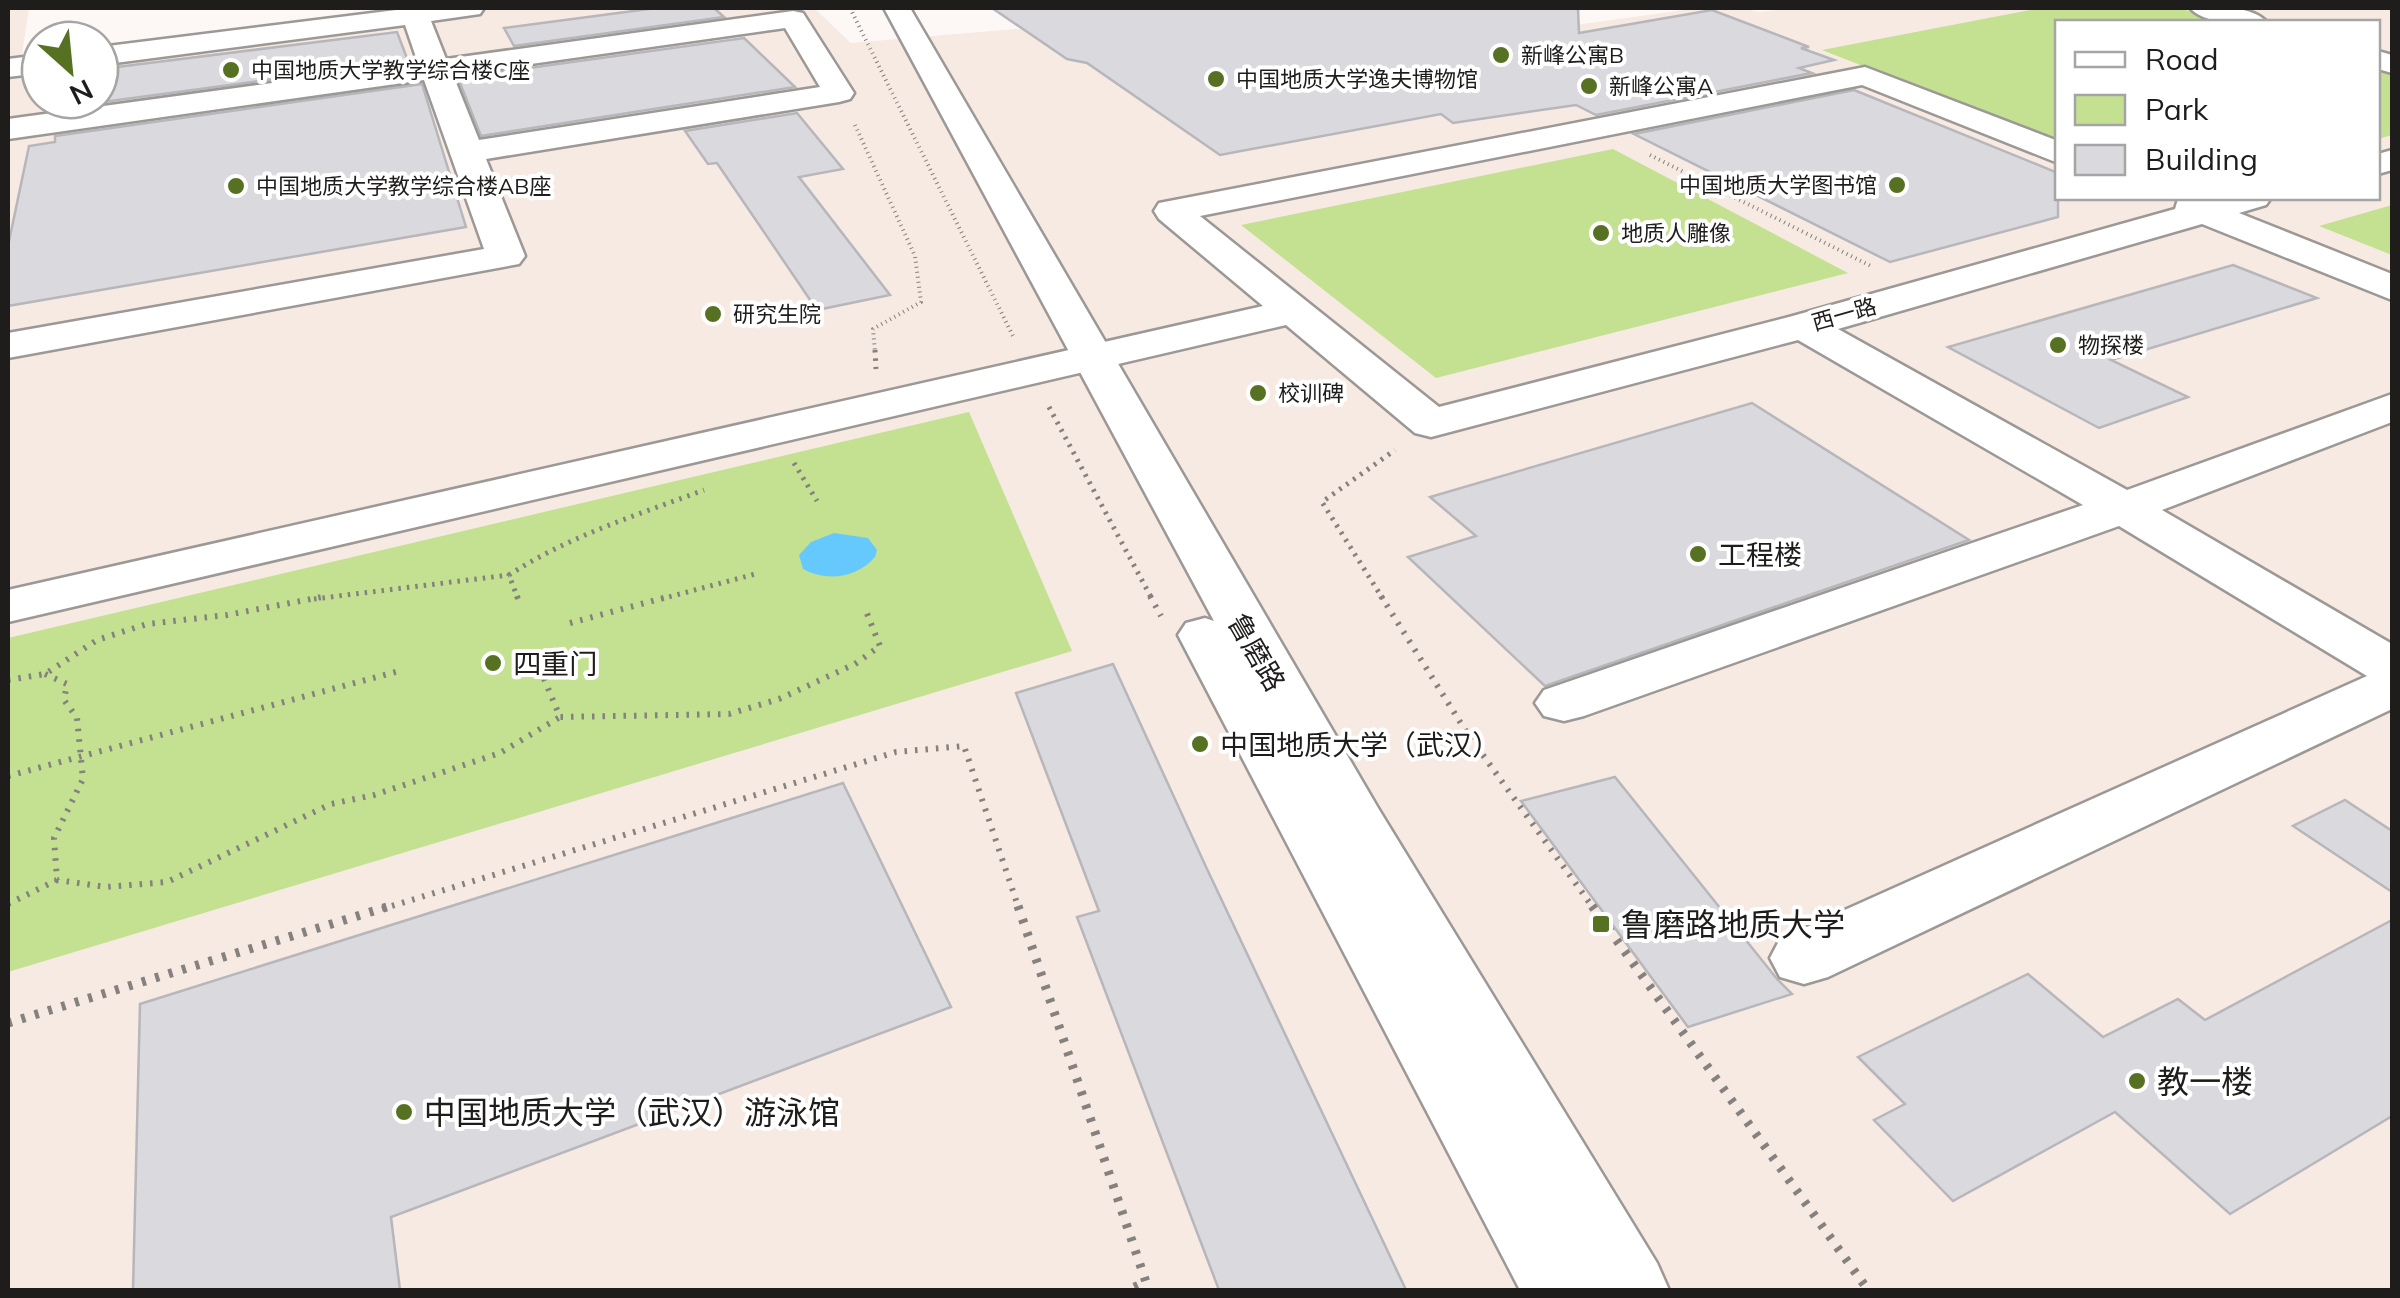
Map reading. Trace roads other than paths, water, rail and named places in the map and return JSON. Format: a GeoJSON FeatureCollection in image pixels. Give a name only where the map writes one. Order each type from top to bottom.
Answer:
{"type":"FeatureCollection","features":[{"type":"Feature","properties":{"kind":"street"},"geometry":{"type":"LineString","coordinates":[[120,53],[471,8]]}},
{"type":"Feature","properties":{"kind":"street","name":"鲁磨路"},"geometry":{"type":"LineString","coordinates":[[866,8],[1073,360],[1353,820],[1628,1290]]}},
{"type":"Feature","properties":{"kind":"street","name":"鲁磨路"},"geometry":{"type":"LineString","coordinates":[[897,8],[1073,360],[1563,1290]]}},
{"type":"Feature","properties":{"kind":"street"},"geometry":{"type":"LineString","coordinates":[[2203,8],[2246,20]]}},
{"type":"Feature","properties":{"kind":"street"},"geometry":{"type":"LineString","coordinates":[[8,346],[506,256],[415,15]]}},
{"type":"Feature","properties":{"kind":"street"},"geometry":{"type":"LineString","coordinates":[[8,130],[793,20],[839,92],[467,152]]}},
{"type":"Feature","properties":{"kind":"street"},"geometry":{"type":"LineString","coordinates":[[1292,311],[1172,211],[1865,76],[2055,152]]}},
{"type":"Feature","properties":{"kind":"street","name":"西一路"},"geometry":{"type":"LineString","coordinates":[[1292,311],[1431,424],[1803,326],[2185,204],[2231,200]]}},
{"type":"Feature","properties":{"kind":"street"},"geometry":{"type":"LineString","coordinates":[[2185,204],[2392,288]]}},
{"type":"Feature","properties":{"kind":"street"},"geometry":{"type":"LineString","coordinates":[[8,606],[1292,311]]}},
{"type":"Feature","properties":{"kind":"street"},"geometry":{"type":"LineString","coordinates":[[1803,326],[2392,668]]}},
{"type":"Feature","properties":{"kind":"street"},"geometry":{"type":"LineString","coordinates":[[1564,702],[2122,508],[2392,406]]}},
{"type":"Feature","properties":{"kind":"street"},"geometry":{"type":"LineString","coordinates":[[1804,958],[2392,687]]}},
{"type":"Feature","properties":{"kind":"water"},"geometry":{"type":"Polygon","coordinates":[[[834,533],[868,538],[877,550],[875,557],[860,570],[841,576],[822,576],[803,569],[799,555],[811,542],[834,533]]]}},
{"type":"Feature","properties":{"kind":"place","name":"新峰公寓B"},"geometry":{"type":"Point","coordinates":[1501,55]}},
{"type":"Feature","properties":{"kind":"place","name":"中国地质大学教学综合楼C座"},"geometry":{"type":"Point","coordinates":[231,70]}},
{"type":"Feature","properties":{"kind":"place","name":"中国地质大学逸夫博物馆"},"geometry":{"type":"Point","coordinates":[1216,79]}},
{"type":"Feature","properties":{"kind":"place","name":"新峰公寓A"},"geometry":{"type":"Point","coordinates":[1589,86]}},
{"type":"Feature","properties":{"kind":"place","name":"中国地质大学图书馆"},"geometry":{"type":"Point","coordinates":[1897,185]}},
{"type":"Feature","properties":{"kind":"place","name":"中国地质大学教学综合楼AB座"},"geometry":{"type":"Point","coordinates":[236,186]}},
{"type":"Feature","properties":{"kind":"place","name":"地质人雕像"},"geometry":{"type":"Point","coordinates":[1601,233]}},
{"type":"Feature","properties":{"kind":"place","name":"研究生院"},"geometry":{"type":"Point","coordinates":[713,314]}},
{"type":"Feature","properties":{"kind":"place","name":"物探楼"},"geometry":{"type":"Point","coordinates":[2058,345]}},
{"type":"Feature","properties":{"kind":"place","name":"校训碑"},"geometry":{"type":"Point","coordinates":[1258,393]}},
{"type":"Feature","properties":{"kind":"place","name":"工程楼"},"geometry":{"type":"Point","coordinates":[1698,554]}},
{"type":"Feature","properties":{"kind":"place","name":"四重门"},"geometry":{"type":"Point","coordinates":[493,663]}},
{"type":"Feature","properties":{"kind":"place","name":"中国地质大学（武汉）"},"geometry":{"type":"Point","coordinates":[1200,744]}},
{"type":"Feature","properties":{"kind":"place","name":"鲁磨路地质大学"},"geometry":{"type":"Point","coordinates":[1601,924]}},
{"type":"Feature","properties":{"kind":"place","name":"教一楼"},"geometry":{"type":"Point","coordinates":[2137,1081]}},
{"type":"Feature","properties":{"kind":"place","name":"中国地质大学（武汉）游泳馆"},"geometry":{"type":"Point","coordinates":[404,1112]}}]}
